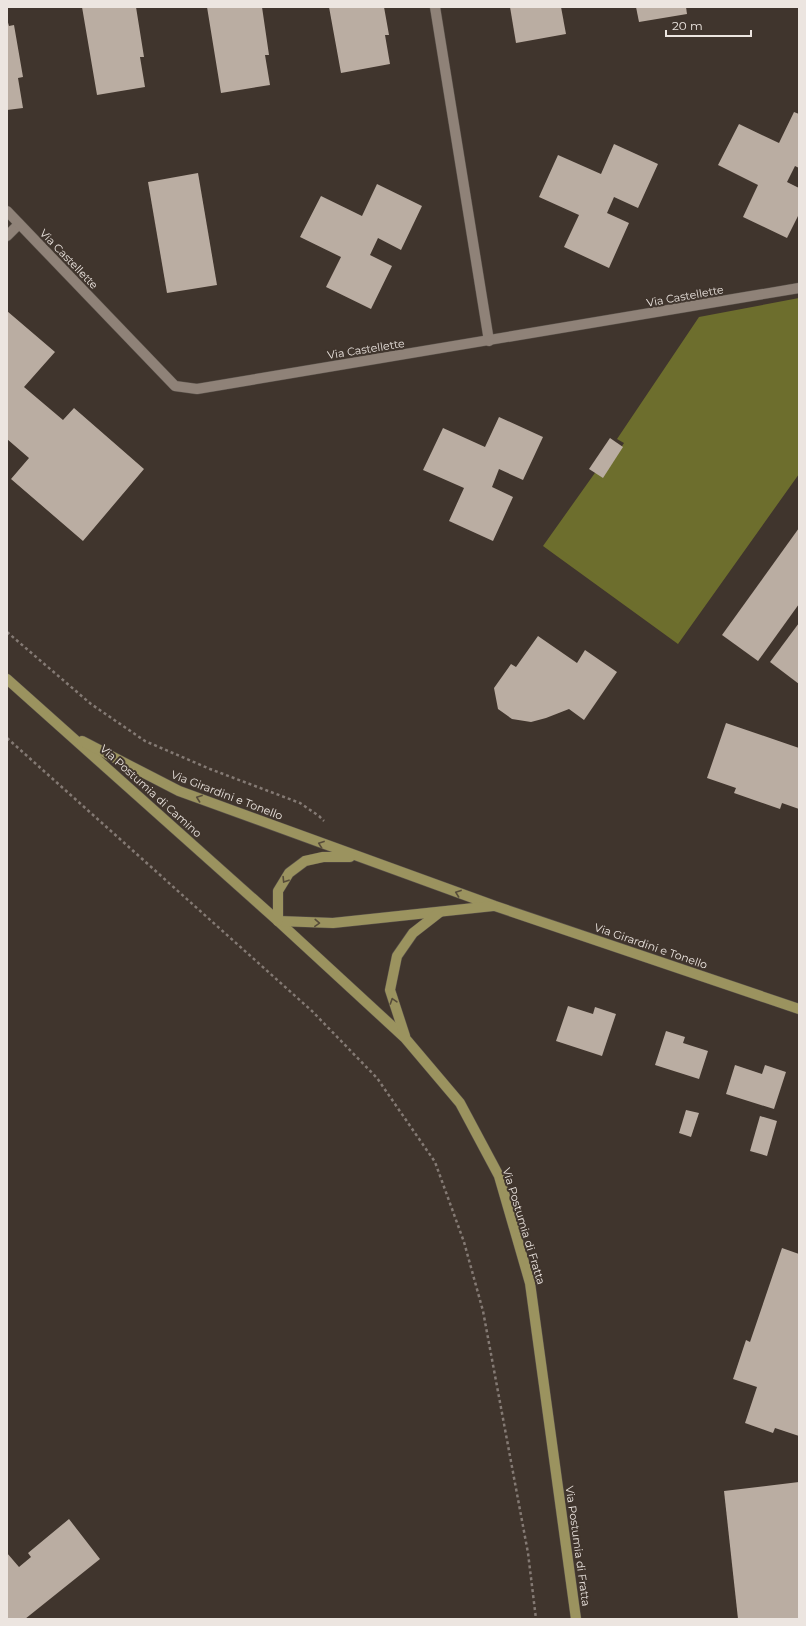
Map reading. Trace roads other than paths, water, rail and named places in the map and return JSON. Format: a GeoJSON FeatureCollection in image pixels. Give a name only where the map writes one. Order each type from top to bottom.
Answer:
{"type":"FeatureCollection","features":[{"type":"Feature","properties":{"kind":"main road","name":"Via Postumia di Camino"},"geometry":{"type":"LineString","coordinates":[[7,679],[278,921]]}},
{"type":"Feature","properties":{"kind":"main road","name":"Via Girardini e Tonello"},"geometry":{"type":"LineString","coordinates":[[69,735],[178,791],[495,906],[799,1009]]}},
{"type":"Feature","properties":{"kind":"main road","name":"Via Girardini e Tonello"},"geometry":{"type":"LineString","coordinates":[[358,857],[323,857],[305,861],[289,874],[278,891],[278,921],[333,923],[495,906]]}},
{"type":"Feature","properties":{"kind":"main road"},"geometry":{"type":"LineString","coordinates":[[405,1038],[390,990],[397,956],[413,933],[440,912]]}},
{"type":"Feature","properties":{"kind":"main road","name":"Via Postumia di Fratta"},"geometry":{"type":"LineString","coordinates":[[278,921],[405,1038],[460,1103],[499,1176],[530,1282],[576,1619]]}},
{"type":"Feature","properties":{"kind":"street"},"geometry":{"type":"LineString","coordinates":[[435,7],[490,341]]}},
{"type":"Feature","properties":{"kind":"street","name":"Via Castellette"},"geometry":{"type":"LineString","coordinates":[[7,211],[175,386],[197,389],[799,288]]}},
{"type":"Feature","properties":{"kind":"street"},"geometry":{"type":"LineString","coordinates":[[7,236],[19,224]]}}]}
